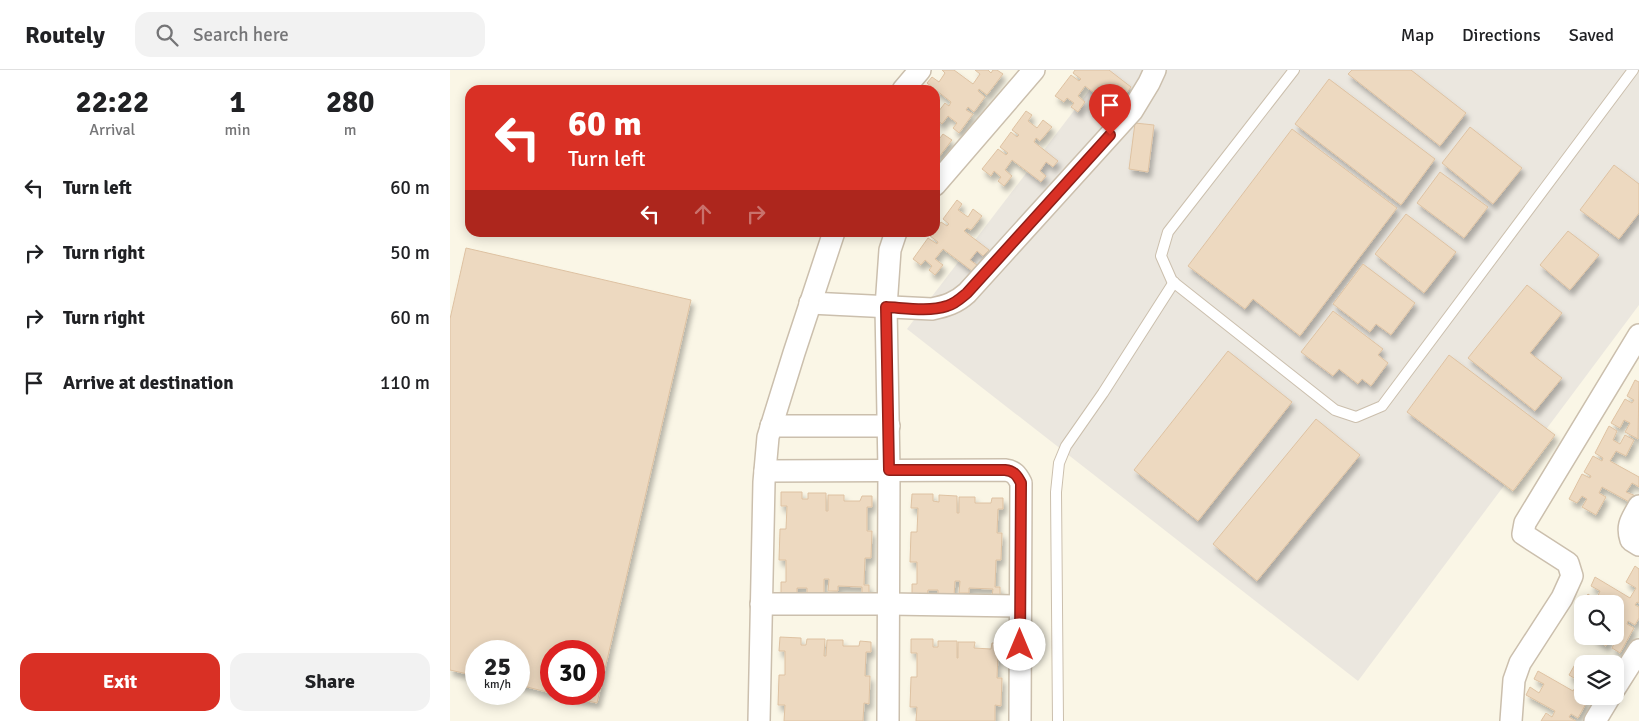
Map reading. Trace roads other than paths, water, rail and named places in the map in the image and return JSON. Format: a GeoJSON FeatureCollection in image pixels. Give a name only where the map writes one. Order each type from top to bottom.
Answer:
{"type":"FeatureCollection","features":[{"type":"Feature","properties":{"kind":"street"},"geometry":{"type":"LineString","coordinates":[[907,85],[920,70]]}},
{"type":"Feature","properties":{"kind":"street"},"geometry":{"type":"LineString","coordinates":[[940,179],[1034,70]]}},
{"type":"Feature","properties":{"kind":"street"},"geometry":{"type":"LineString","coordinates":[[810,303],[932,309],[947,306],[959,300],[1132,111],[1155,70]]}},
{"type":"Feature","properties":{"kind":"street"},"geometry":{"type":"LineString","coordinates":[[758,721],[765,471],[768,437],[832,237]]}},
{"type":"Feature","properties":{"kind":"street"},"geometry":{"type":"LineString","coordinates":[[888,721],[889,470],[886,307],[890,250],[894,237]]}},
{"type":"Feature","properties":{"kind":"street"},"geometry":{"type":"LineString","coordinates":[[1511,721],[1514,680],[1520,663],[1562,598],[1572,576],[1568,563],[1523,534],[1525,523],[1639,335]]}},
{"type":"Feature","properties":{"kind":"street"},"geometry":{"type":"LineString","coordinates":[[771,426],[888,426]]}},
{"type":"Feature","properties":{"kind":"street"},"geometry":{"type":"LineString","coordinates":[[765,471],[1013,471],[1021,483],[1020,721]]}},
{"type":"Feature","properties":{"kind":"street"},"geometry":{"type":"LineString","coordinates":[[1639,506],[1628,530],[1631,540],[1639,545]]}},
{"type":"Feature","properties":{"kind":"street"},"geometry":{"type":"LineString","coordinates":[[761,604],[1020,606]]}},
{"type":"Feature","properties":{"kind":"street"},"geometry":{"type":"LineString","coordinates":[[1624,674],[1639,650]]}},
{"type":"Feature","properties":{"kind":"street"},"geometry":{"type":"LineString","coordinates":[[1595,721],[1605,705]]}},
{"type":"Feature","properties":{"kind":"lane"},"geometry":{"type":"LineString","coordinates":[[1294,70],[1168,232],[1161,256],[1174,282],[1335,410],[1356,417],[1382,406],[1633,70]]}},
{"type":"Feature","properties":{"kind":"lane"},"geometry":{"type":"LineString","coordinates":[[1058,721],[1056,492],[1060,463],[1066,446],[1103,393],[1174,282]]}}]}
